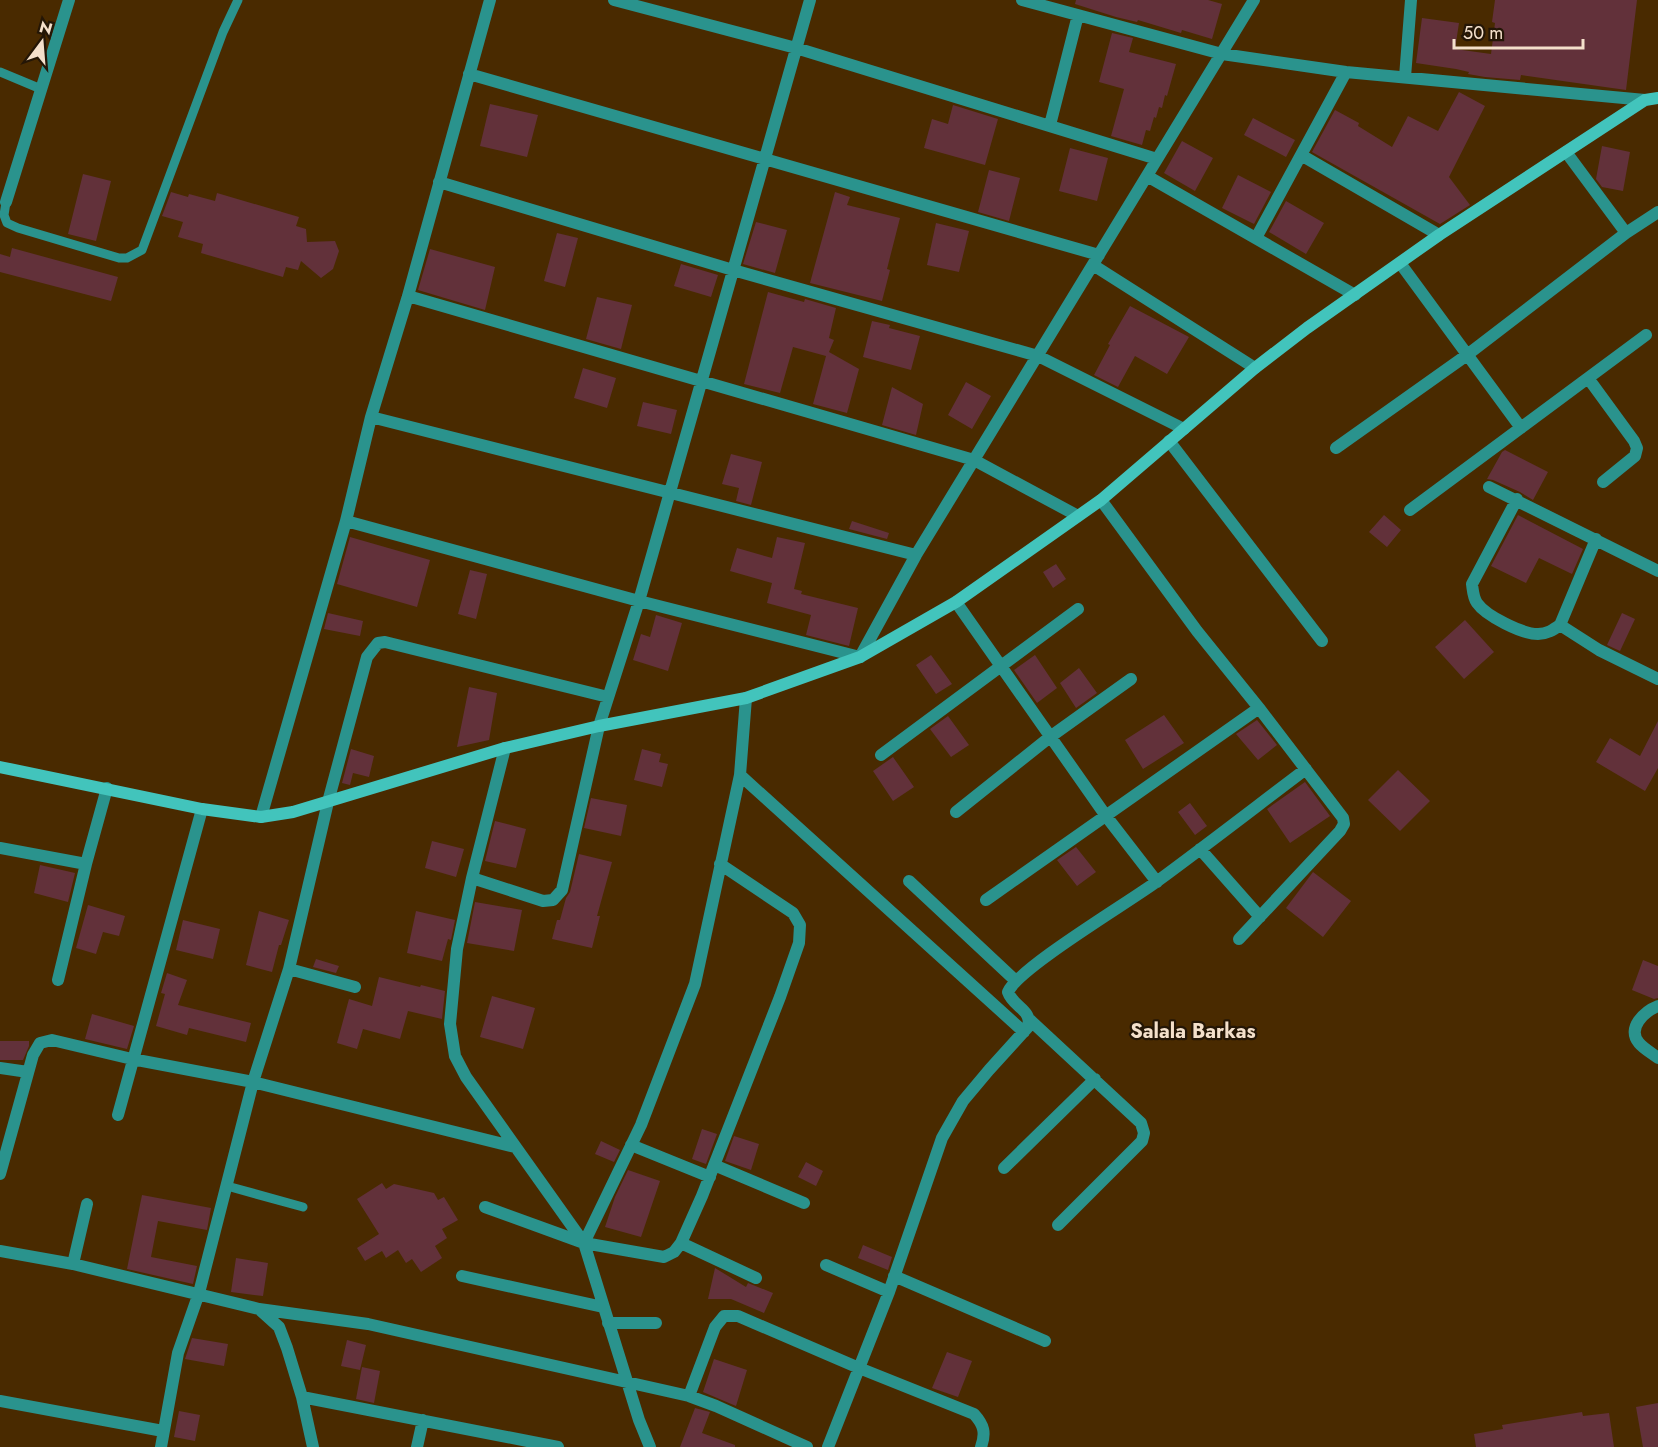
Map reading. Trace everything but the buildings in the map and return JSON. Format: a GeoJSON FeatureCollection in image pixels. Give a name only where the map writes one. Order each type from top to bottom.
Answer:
{"type":"FeatureCollection","features":[{"type":"Feature","properties":{"kind":"street"},"geometry":{"type":"LineString","coordinates":[[6,202],[69,0]]}},
{"type":"Feature","properties":{"kind":"street"},"geometry":{"type":"LineString","coordinates":[[261,817],[346,521],[370,417],[408,296],[490,0]]}},
{"type":"Feature","properties":{"kind":"street"},"geometry":{"type":"LineString","coordinates":[[614,0],[796,48],[1157,159]]}},
{"type":"Feature","properties":{"kind":"street"},"geometry":{"type":"LineString","coordinates":[[472,878],[543,901],[554,900],[562,890],[599,726],[639,601],[810,0]]}},
{"type":"Feature","properties":{"kind":"street"},"geometry":{"type":"LineString","coordinates":[[1022,0],[1066,6],[1078,15],[1222,54],[1346,72],[1645,100],[1658,98]]}},
{"type":"Feature","properties":{"kind":"street"},"geometry":{"type":"LineString","coordinates":[[860,657],[916,555],[1254,0]]}},
{"type":"Feature","properties":{"kind":"street"},"geometry":{"type":"LineString","coordinates":[[1405,77],[1412,0]]}},
{"type":"Feature","properties":{"kind":"street"},"geometry":{"type":"LineString","coordinates":[[1050,125],[1078,15]]}},
{"type":"Feature","properties":{"kind":"street"},"geometry":{"type":"LineString","coordinates":[[1256,238],[1346,72]]}},
{"type":"Feature","properties":{"kind":"street"},"geometry":{"type":"LineString","coordinates":[[469,75],[764,159],[1096,260],[1255,368]]}},
{"type":"Feature","properties":{"kind":"street"},"geometry":{"type":"LineString","coordinates":[[0,767],[202,808],[261,817],[293,812],[505,748],[599,726],[746,698],[860,657],[956,602],[1101,500],[1255,368],[1354,294],[1439,235],[1645,100]]}},
{"type":"Feature","properties":{"kind":"street"},"geometry":{"type":"LineString","coordinates":[[1566,152],[1626,233]]}},
{"type":"Feature","properties":{"kind":"street"},"geometry":{"type":"LineString","coordinates":[[1300,155],[1439,235]]}},
{"type":"Feature","properties":{"kind":"street"},"geometry":{"type":"LineString","coordinates":[[1147,176],[1354,294]]}},
{"type":"Feature","properties":{"kind":"street"},"geometry":{"type":"LineString","coordinates":[[439,182],[733,270],[1038,356],[1184,429]]}},
{"type":"Feature","properties":{"kind":"street"},"geometry":{"type":"LineString","coordinates":[[1336,448],[1467,355],[1626,233],[1658,212]]}},
{"type":"Feature","properties":{"kind":"street"},"geometry":{"type":"LineString","coordinates":[[1400,263],[1521,428]]}},
{"type":"Feature","properties":{"kind":"street"},"geometry":{"type":"LineString","coordinates":[[408,296],[975,460],[1078,516]]}},
{"type":"Feature","properties":{"kind":"street"},"geometry":{"type":"LineString","coordinates":[[1410,510],[1646,335]]}},
{"type":"Feature","properties":{"kind":"street"},"geometry":{"type":"LineString","coordinates":[[1588,378],[1637,448],[1635,456],[1603,482]]}},
{"type":"Feature","properties":{"kind":"street"},"geometry":{"type":"LineString","coordinates":[[370,417],[916,555]]}},
{"type":"Feature","properties":{"kind":"street"},"geometry":{"type":"LineString","coordinates":[[1169,441],[1322,641]]}},
{"type":"Feature","properties":{"kind":"street"},"geometry":{"type":"LineString","coordinates":[[1489,487],[1658,571]]}},
{"type":"Feature","properties":{"kind":"street"},"geometry":{"type":"LineString","coordinates":[[1517,499],[1472,584],[1474,600],[1484,611],[1530,633],[1540,634],[1551,631],[1560,625],[1596,539]]}},
{"type":"Feature","properties":{"kind":"street"},"geometry":{"type":"LineString","coordinates":[[1101,500],[1197,631],[1343,818],[1344,824],[1340,831],[1239,939]]}},
{"type":"Feature","properties":{"kind":"street"},"geometry":{"type":"LineString","coordinates":[[346,521],[639,601],[860,657]]}},
{"type":"Feature","properties":{"kind":"street"},"geometry":{"type":"LineString","coordinates":[[956,602],[1000,668],[1106,816],[1157,882]]}},
{"type":"Feature","properties":{"kind":"street"},"geometry":{"type":"LineString","coordinates":[[881,755],[1078,609]]}},
{"type":"Feature","properties":{"kind":"street"},"geometry":{"type":"LineString","coordinates":[[1560,625],[1599,650],[1658,679]]}},
{"type":"Feature","properties":{"kind":"street"},"geometry":{"type":"LineString","coordinates":[[161,1447],[178,1353],[199,1293],[253,1082],[289,969],[328,802],[368,657],[378,643],[385,642],[608,697]]}},
{"type":"Feature","properties":{"kind":"street"},"geometry":{"type":"LineString","coordinates":[[956,812],[1050,737],[1131,679]]}},
{"type":"Feature","properties":{"kind":"street"},"geometry":{"type":"LineString","coordinates":[[584,1244],[631,1145],[695,984],[740,775],[746,698]]}},
{"type":"Feature","properties":{"kind":"street"},"geometry":{"type":"LineString","coordinates":[[986,900],[1259,708]]}},
{"type":"Feature","properties":{"kind":"street"},"geometry":{"type":"LineString","coordinates":[[505,748],[472,878],[456,960],[450,1024],[455,1056],[466,1077],[584,1244],[627,1383],[650,1447]]}},
{"type":"Feature","properties":{"kind":"street"},"geometry":{"type":"LineString","coordinates":[[828,1447],[889,1292],[942,1138],[963,1101],[1027,1026],[1028,1014],[1010,998],[1008,992],[1011,985],[1044,959],[1157,882],[1306,769]]}},
{"type":"Feature","properties":{"kind":"street"},"geometry":{"type":"LineString","coordinates":[[740,775],[1027,1026],[1095,1079],[1141,1123],[1144,1133],[1142,1141],[1058,1225]]}},
{"type":"Feature","properties":{"kind":"street"},"geometry":{"type":"LineString","coordinates":[[58,981],[107,788]]}},
{"type":"Feature","properties":{"kind":"street"},"geometry":{"type":"LineString","coordinates":[[118,1115],[202,808]]}},
{"type":"Feature","properties":{"kind":"street"},"geometry":{"type":"LineString","coordinates":[[0,848],[86,864]]}},
{"type":"Feature","properties":{"kind":"street"},"geometry":{"type":"LineString","coordinates":[[1200,849],[1260,917]]}},
{"type":"Feature","properties":{"kind":"street"},"geometry":{"type":"LineString","coordinates":[[485,1207],[584,1244],[664,1257],[674,1252],[681,1243],[712,1171],[799,942],[800,925],[793,913],[720,864]]}},
{"type":"Feature","properties":{"kind":"street"},"geometry":{"type":"LineString","coordinates":[[909,881],[1016,981]]}},
{"type":"Feature","properties":{"kind":"street"},"geometry":{"type":"LineString","coordinates":[[289,969],[355,987]]}},
{"type":"Feature","properties":{"kind":"street"},"geometry":{"type":"LineString","coordinates":[[1658,1006],[1648,1010],[1640,1018],[1636,1025],[1635,1036],[1638,1042],[1658,1058]]}},
{"type":"Feature","properties":{"kind":"street"},"geometry":{"type":"LineString","coordinates":[[0,1174],[33,1055],[40,1044],[52,1040],[132,1059],[253,1082],[515,1147]]}},
{"type":"Feature","properties":{"kind":"street"},"geometry":{"type":"LineString","coordinates":[[0,1068],[28,1072]]}},
{"type":"Feature","properties":{"kind":"street"},"geometry":{"type":"LineString","coordinates":[[1004,1168],[1095,1079]]}},
{"type":"Feature","properties":{"kind":"street"},"geometry":{"type":"LineString","coordinates":[[631,1145],[804,1203]]}},
{"type":"Feature","properties":{"kind":"street"},"geometry":{"type":"LineString","coordinates":[[73,1264],[87,1204]]}},
{"type":"Feature","properties":{"kind":"street"},"geometry":{"type":"LineString","coordinates":[[681,1243],[756,1278]]}},
{"type":"Feature","properties":{"kind":"street"},"geometry":{"type":"LineString","coordinates":[[0,1251],[73,1264],[259,1309],[368,1324],[689,1396],[807,1447]]}},
{"type":"Feature","properties":{"kind":"street"},"geometry":{"type":"LineString","coordinates":[[826,1265],[889,1292]]}},
{"type":"Feature","properties":{"kind":"street"},"geometry":{"type":"LineString","coordinates":[[894,1275],[1045,1341]]}},
{"type":"Feature","properties":{"kind":"street"},"geometry":{"type":"LineString","coordinates":[[462,1276],[603,1307]]}},
{"type":"Feature","properties":{"kind":"street"},"geometry":{"type":"LineString","coordinates":[[259,1309],[279,1328],[302,1397],[313,1447]]}},
{"type":"Feature","properties":{"kind":"street"},"geometry":{"type":"LineString","coordinates":[[689,1396],[715,1327],[724,1317],[738,1316],[974,1414],[982,1424],[984,1437],[981,1447]]}},
{"type":"Feature","properties":{"kind":"street"},"geometry":{"type":"LineString","coordinates":[[608,1323],[656,1323]]}},
{"type":"Feature","properties":{"kind":"street"},"geometry":{"type":"LineString","coordinates":[[302,1397],[558,1447]]}},
{"type":"Feature","properties":{"kind":"street"},"geometry":{"type":"LineString","coordinates":[[0,1401],[163,1431]]}},
{"type":"Feature","properties":{"kind":"street"},"geometry":{"type":"LineString","coordinates":[[417,1447],[423,1420]]}},
{"type":"Feature","properties":{"kind":"lane"},"geometry":{"type":"LineString","coordinates":[[6,202],[4,215],[7,223],[18,228],[119,258],[127,258],[142,250],[223,32],[238,0]]}},
{"type":"Feature","properties":{"kind":"lane"},"geometry":{"type":"LineString","coordinates":[[0,72],[41,88]]}},
{"type":"Feature","properties":{"kind":"lane"},"geometry":{"type":"LineString","coordinates":[[227,1186],[303,1207]]}},
{"type":"Feature","properties":{"kind":"district","name":"Salala Barkas"},"geometry":{"type":"Point","coordinates":[1193,1031]}}]}
